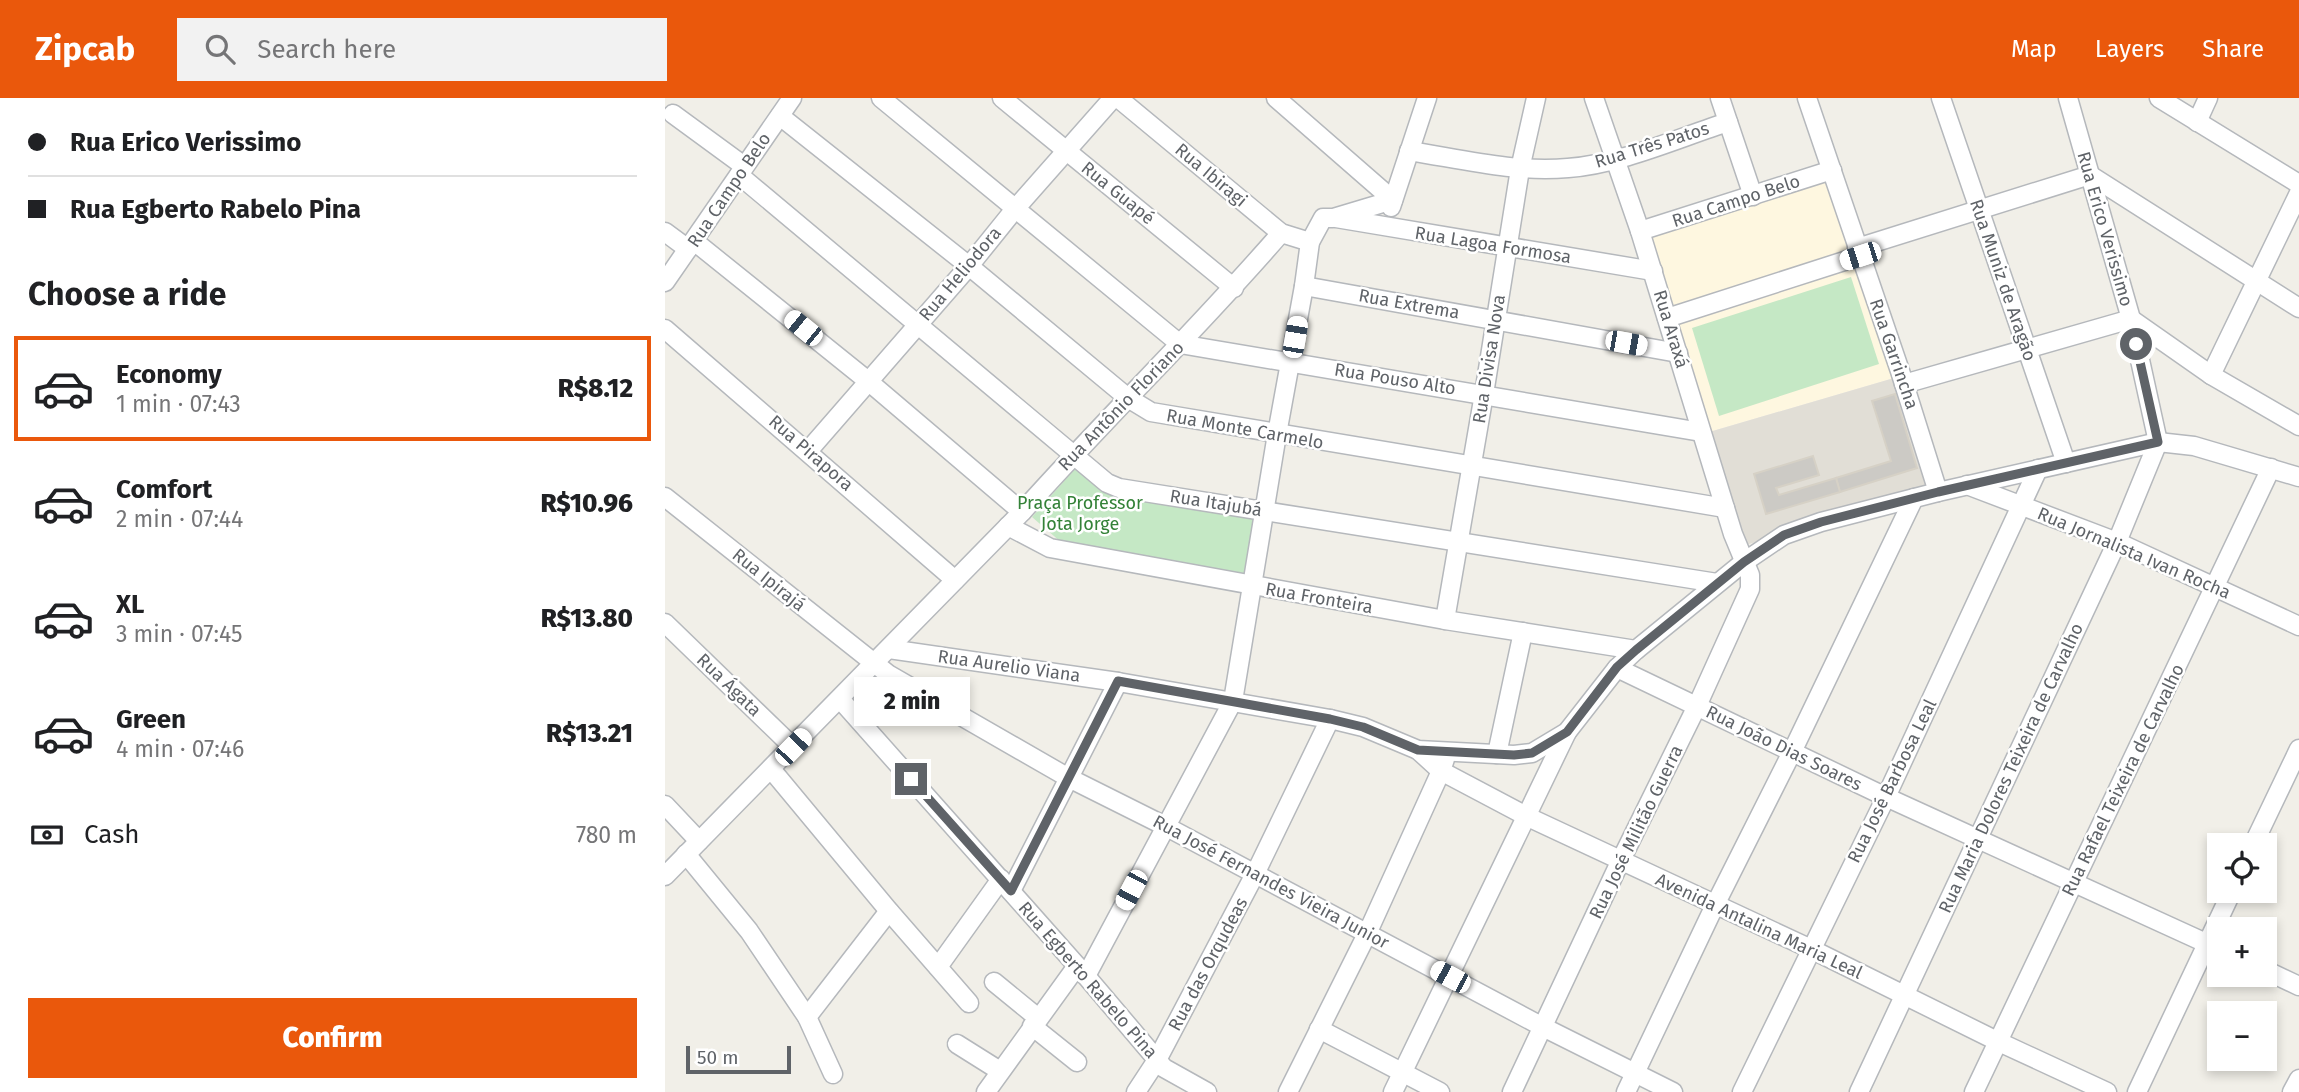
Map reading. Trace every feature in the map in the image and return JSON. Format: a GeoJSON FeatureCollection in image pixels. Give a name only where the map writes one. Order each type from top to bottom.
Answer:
{"type":"FeatureCollection","features":[{"type":"Feature","properties":{"kind":"street","name":"Rua Campo Belo"},"geometry":{"type":"LineString","coordinates":[[665,282],[792,98]]}},
{"type":"Feature","properties":{"kind":"street","name":"Rua Pouso Alto"},"geometry":{"type":"LineString","coordinates":[[881,98],[1180,344],[1700,432]]}},
{"type":"Feature","properties":{"kind":"street","name":"Rua Guapé"},"geometry":{"type":"LineString","coordinates":[[1002,98],[1234,288]]}},
{"type":"Feature","properties":{"kind":"street","name":"Rua Heliodora"},"geometry":{"type":"LineString","coordinates":[[809,451],[969,267],[1014,209],[1116,98]]}},
{"type":"Feature","properties":{"kind":"street","name":"Rua Ibiragi"},"geometry":{"type":"LineString","coordinates":[[1116,98],[1281,233],[1310,242]]}},
{"type":"Feature","properties":{"kind":"street"},"geometry":{"type":"LineString","coordinates":[[1276,98],[1393,200]]}},
{"type":"Feature","properties":{"kind":"street"},"geometry":{"type":"LineString","coordinates":[[1384,227],[1427,98]]}},
{"type":"Feature","properties":{"kind":"street","name":"Rua Divisa Nova"},"geometry":{"type":"LineString","coordinates":[[1445,620],[1520,169],[1536,98]]}},
{"type":"Feature","properties":{"kind":"street","name":"Rua Araxá"},"geometry":{"type":"LineString","coordinates":[[1594,98],[1653,271],[1725,509],[1746,565]]}},
{"type":"Feature","properties":{"kind":"street"},"geometry":{"type":"LineString","coordinates":[[1720,98],[1753,196]]}},
{"type":"Feature","properties":{"kind":"street","name":"Rua Garrincha"},"geometry":{"type":"LineString","coordinates":[[1807,98],[1904,383],[1938,492]]}},
{"type":"Feature","properties":{"kind":"street","name":"Rua Muniz de Aragão"},"geometry":{"type":"LineString","coordinates":[[1941,98],[2066,463]]}},
{"type":"Feature","properties":{"kind":"street","name":"Rua Erico Verissimo"},"geometry":{"type":"LineString","coordinates":[[2068,98],[2130,319],[2158,442]]}},
{"type":"Feature","properties":{"kind":"street"},"geometry":{"type":"LineString","coordinates":[[2159,98],[2299,184]]}},
{"type":"Feature","properties":{"kind":"street"},"geometry":{"type":"LineString","coordinates":[[2197,122],[2208,98]]}},
{"type":"Feature","properties":{"kind":"street","name":"Rua Itajubá"},"geometry":{"type":"LineString","coordinates":[[673,114],[918,324],[1107,482],[1119,488],[1717,583]]}},
{"type":"Feature","properties":{"kind":"street","name":"Rua Monte Carmelo"},"geometry":{"type":"LineString","coordinates":[[780,116],[1128,398],[1151,412],[1725,509]]}},
{"type":"Feature","properties":{"kind":"street","name":"Rua Três Patos"},"geometry":{"type":"LineString","coordinates":[[1409,151],[1520,169],[1568,168],[1614,159],[1728,121]]}},
{"type":"Feature","properties":{"kind":"street","name":"Rua Campo Belo"},"geometry":{"type":"LineString","coordinates":[[1640,231],[1832,170]]}},
{"type":"Feature","properties":{"kind":"street"},"geometry":{"type":"LineString","coordinates":[[1667,318],[1979,210],[2090,175],[2299,308]]}},
{"type":"Feature","properties":{"kind":"street"},"geometry":{"type":"LineString","coordinates":[[2211,375],[2299,193]]}},
{"type":"Feature","properties":{"kind":"street"},"geometry":{"type":"LineString","coordinates":[[957,1044],[995,1085],[1035,1022],[1082,971],[1233,701],[1310,242],[1323,218],[1333,218],[1393,200]]}},
{"type":"Feature","properties":{"kind":"street","name":"Rua Lagoa Formosa"},"geometry":{"type":"LineString","coordinates":[[1333,218],[1653,271]]}},
{"type":"Feature","properties":{"kind":"street"},"geometry":{"type":"LineString","coordinates":[[665,232],[691,245],[868,381],[1021,512]]}},
{"type":"Feature","properties":{"kind":"street","name":"Rua Antônio Floriano"},"geometry":{"type":"LineString","coordinates":[[665,876],[1008,526],[1234,288],[1281,233]]}},
{"type":"Feature","properties":{"kind":"street","name":"Rua Extrema"},"geometry":{"type":"LineString","coordinates":[[1304,286],[1678,353]]}},
{"type":"Feature","properties":{"kind":"street"},"geometry":{"type":"LineString","coordinates":[[1904,383],[2130,319],[2211,375],[2299,426]]}},
{"type":"Feature","properties":{"kind":"street","name":"Rua Pirapora"},"geometry":{"type":"LineString","coordinates":[[665,328],[955,580]]}},
{"type":"Feature","properties":{"kind":"street","name":"Rua Aurelio Viana"},"geometry":{"type":"LineString","coordinates":[[889,649],[1118,681],[1330,719],[1363,727],[1418,750],[1446,753],[1532,753],[1567,732],[1617,667],[1636,650],[1717,583],[1795,530],[1938,492],[2158,442],[2194,446],[2299,477]]}},
{"type":"Feature","properties":{"kind":"street","name":"Rua Maria Dolores Teixeira de Carvalho"},"geometry":{"type":"LineString","coordinates":[[1859,1092],[2117,542],[2158,442]]}},
{"type":"Feature","properties":{"kind":"street","name":"Rua Rafael Teixeira de Carvalho"},"geometry":{"type":"LineString","coordinates":[[1974,1092],[2217,587],[2271,468]]}},
{"type":"Feature","properties":{"kind":"street","name":"Rua José Barbosa Leal"},"geometry":{"type":"LineString","coordinates":[[1742,1092],[1886,797],[2038,469]]}},
{"type":"Feature","properties":{"kind":"street","name":"Rua Jornalista Ivan Rocha"},"geometry":{"type":"LineString","coordinates":[[1967,485],[2117,542],[2299,626]]}},
{"type":"Feature","properties":{"kind":"street","name":"Rua Ipirajá"},"geometry":{"type":"LineString","coordinates":[[665,497],[874,663]]}},
{"type":"Feature","properties":{"kind":"street"},"geometry":{"type":"LineString","coordinates":[[1626,1092],[1714,905],[1792,752],[1914,498]]}},
{"type":"Feature","properties":{"kind":"street","name":"Rua Fronteira"},"geometry":{"type":"LineString","coordinates":[[1008,526],[1050,548],[1445,620],[1636,650]]}},
{"type":"Feature","properties":{"kind":"street","name":"Rua José Militão Guerra"},"geometry":{"type":"LineString","coordinates":[[1512,1092],[1746,600],[1751,581],[1746,565]]}},
{"type":"Feature","properties":{"kind":"street","name":"Rua Ágata"},"geometry":{"type":"LineString","coordinates":[[665,623],[793,747]]}},
{"type":"Feature","properties":{"kind":"street"},"geometry":{"type":"LineString","coordinates":[[1497,754],[1523,632]]}},
{"type":"Feature","properties":{"kind":"street","name":"Rua José Fernandes Vieira Junior"},"geometry":{"type":"LineString","coordinates":[[874,663],[1067,777],[1165,826],[1543,1027],[1673,1092]]}},
{"type":"Feature","properties":{"kind":"street","name":"Rua João Dias Soares"},"geometry":{"type":"LineString","coordinates":[[1617,667],[1886,797],[2207,943]]}},
{"type":"Feature","properties":{"kind":"street"},"geometry":{"type":"LineString","coordinates":[[938,967],[1006,885],[1118,681]]}},
{"type":"Feature","properties":{"kind":"street","name":"Rua Egberto Rabelo Pina"},"geometry":{"type":"LineString","coordinates":[[840,699],[1082,971],[1157,1060],[1173,1074],[1207,1092]]}},
{"type":"Feature","properties":{"kind":"street","name":"Rua das Orqudeas"},"geometry":{"type":"LineString","coordinates":[[1136,1092],[1157,1060],[1255,874],[1330,719]]}},
{"type":"Feature","properties":{"kind":"street"},"geometry":{"type":"LineString","coordinates":[[1394,1092],[1567,732]]}},
{"type":"Feature","properties":{"kind":"street"},"geometry":{"type":"LineString","coordinates":[[2259,833],[2299,749]]}},
{"type":"Feature","properties":{"kind":"street","name":"Avenida Antalina Maria Leal"},"geometry":{"type":"LineString","coordinates":[[1418,750],[1441,771],[1528,817],[1811,949],[2107,1092]]}},
{"type":"Feature","properties":{"kind":"street"},"geometry":{"type":"LineString","coordinates":[[1288,1092],[1367,934],[1441,771],[1446,753]]}},
{"type":"Feature","properties":{"kind":"street"},"geometry":{"type":"LineString","coordinates":[[771,769],[969,1003]]}},
{"type":"Feature","properties":{"kind":"street"},"geometry":{"type":"LineString","coordinates":[[665,805],[807,1017],[833,1074]]}},
{"type":"Feature","properties":{"kind":"street"},"geometry":{"type":"LineString","coordinates":[[807,1017],[889,911]]}},
{"type":"Feature","properties":{"kind":"street"},"geometry":{"type":"LineString","coordinates":[[2137,1092],[2207,958]]}},
{"type":"Feature","properties":{"kind":"street"},"geometry":{"type":"LineString","coordinates":[[2277,976],[2299,986]]}},
{"type":"Feature","properties":{"kind":"street"},"geometry":{"type":"LineString","coordinates":[[994,982],[1077,1062]]}},
{"type":"Feature","properties":{"kind":"street"},"geometry":{"type":"LineString","coordinates":[[1319,1029],[1440,1092]]}},
{"type":"Feature","properties":{"kind":"street"},"geometry":{"type":"LineString","coordinates":[[2292,1092],[2299,1079]]}},
{"type":"Feature","properties":{"kind":"shaded area"},"geometry":{"type":"Polygon","coordinates":[[[1825,167],[1894,378],[1699,435],[1636,229],[1825,167]]]}},
{"type":"Feature","properties":{"kind":"shaded area"},"geometry":{"type":"Polygon","coordinates":[[[1894,378],[1931,495],[1734,548],[1699,435],[1894,378]]]}},
{"type":"Feature","properties":{"kind":"green space"},"geometry":{"type":"Polygon","coordinates":[[[1851,277],[1879,364],[1719,416],[1692,328],[1851,277]]]}},
{"type":"Feature","properties":{"kind":"green space","name":"Praça Professor Jota Jorge"},"geometry":{"type":"Polygon","coordinates":[[[1075,469],[1108,494],[1256,518],[1246,578],[1062,543],[1032,517],[1075,469]]]}},
{"type":"Feature","properties":{"kind":"building"},"geometry":{"type":"Polygon","coordinates":[[[1895,394],[1917,468],[1840,492],[1836,478],[1891,461],[1872,401],[1895,394]]]}},
{"type":"Feature","properties":{"kind":"building"},"geometry":{"type":"Polygon","coordinates":[[[1813,456],[1819,475],[1776,488],[1779,495],[1836,478],[1840,492],[1766,514],[1754,474],[1813,456]]]}},
{"type":"Feature","properties":{"kind":"route"},"geometry":{"type":"LineString","coordinates":[[911,779],[1011,891],[1118,681],[1330,719],[1363,727],[1418,750],[1514,755],[1532,753],[1567,732],[1617,667],[1636,650],[1744,562],[1784,535],[1821,522],[1938,492],[2158,442],[2136,344]]}}]}
